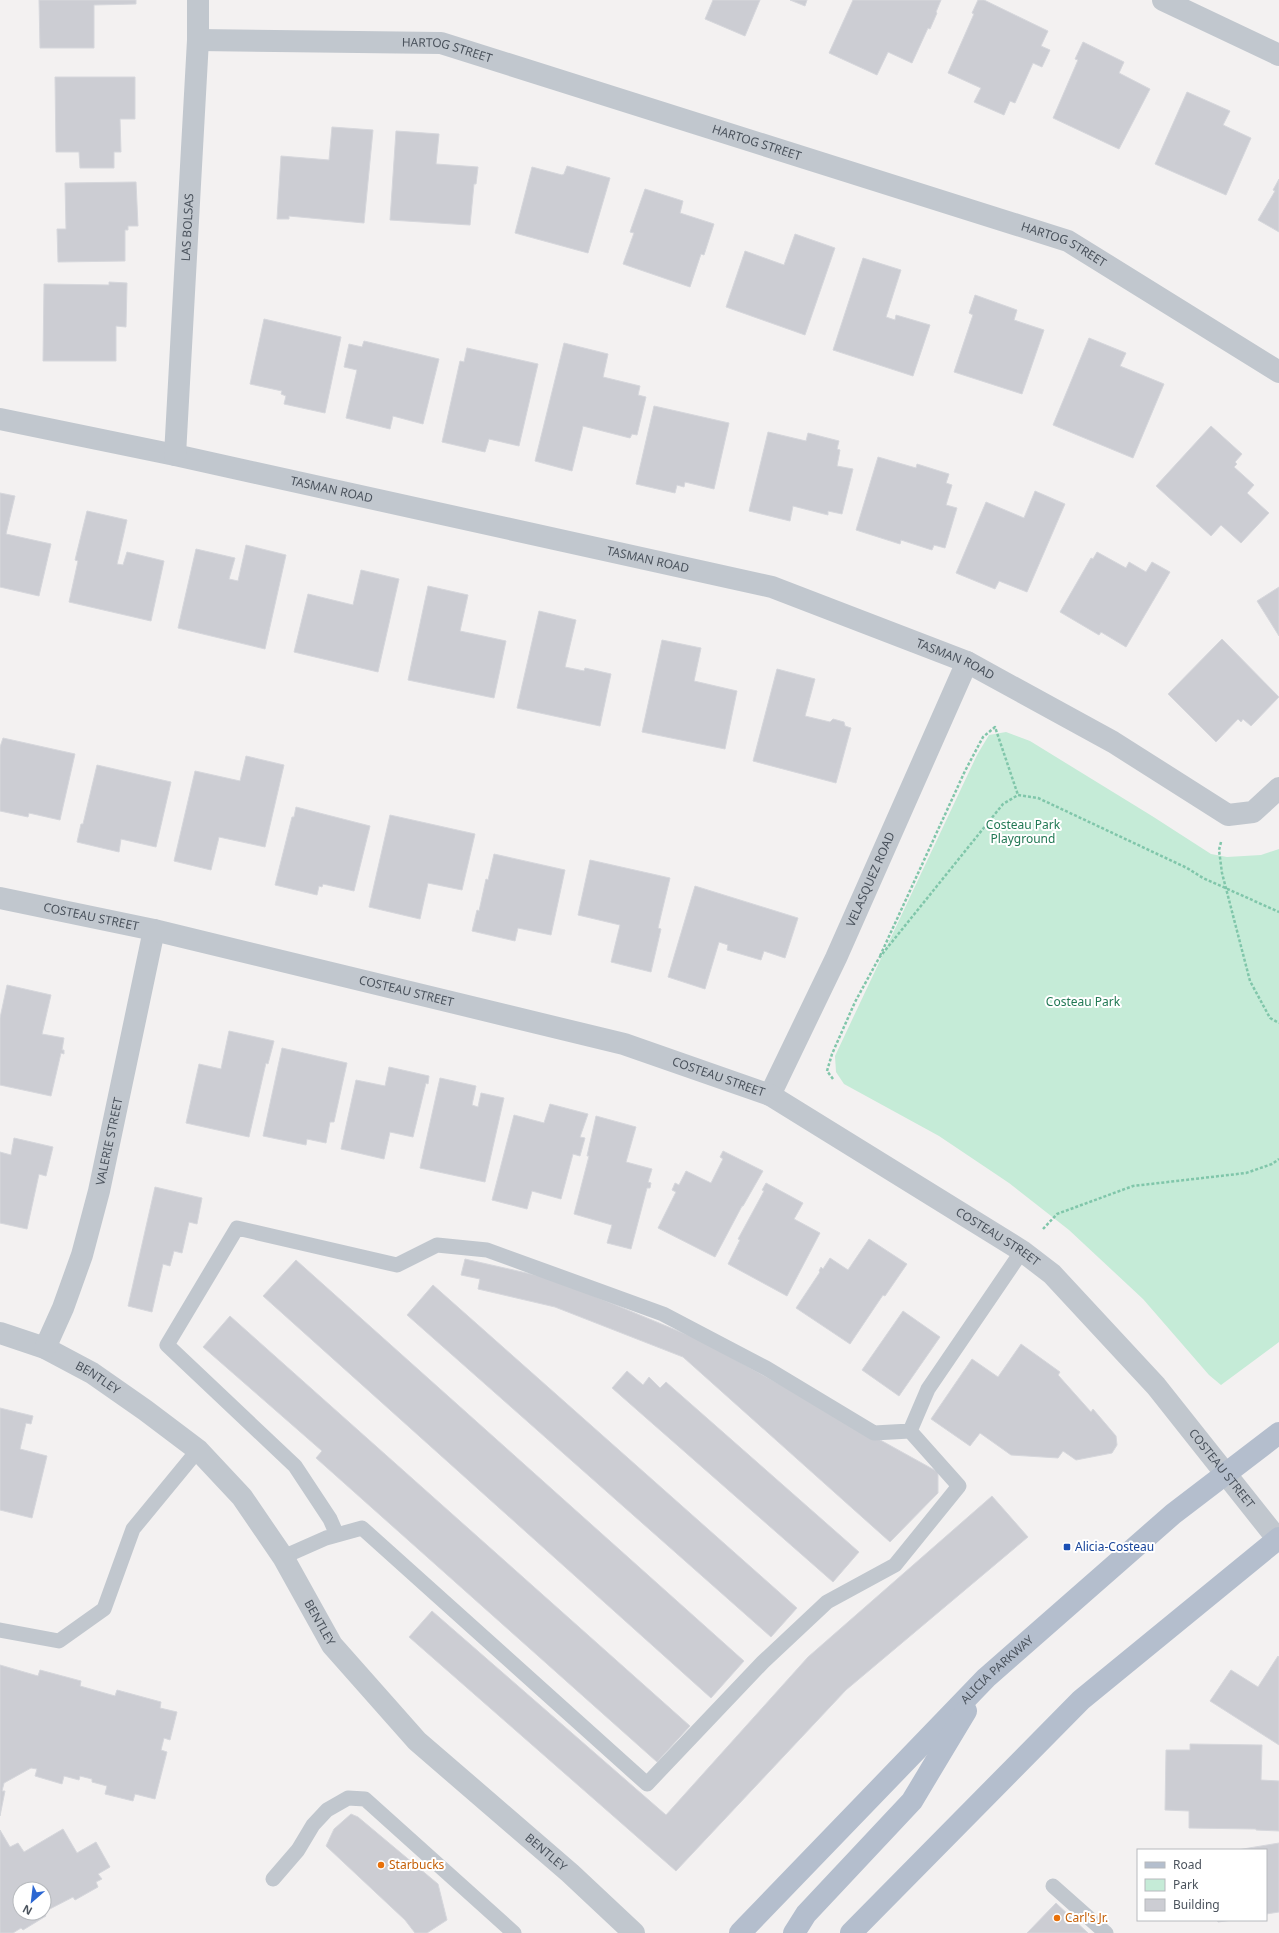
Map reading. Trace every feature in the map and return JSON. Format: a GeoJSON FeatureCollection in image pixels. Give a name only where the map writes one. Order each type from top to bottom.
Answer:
{"type":"FeatureCollection","features":[{"type":"Feature","properties":{"kind":"main road","name":"ALICIA PARKWAY"},"geometry":{"type":"LineString","coordinates":[[740,1933],[986,1678],[1173,1514],[1224,1474],[1279,1434]]}},
{"type":"Feature","properties":{"kind":"main road"},"geometry":{"type":"LineString","coordinates":[[851,1933],[1081,1700],[1278,1540]]}},
{"type":"Feature","properties":{"kind":"main road"},"geometry":{"type":"LineString","coordinates":[[794,1933],[806,1914],[912,1801],[986,1678]]}},
{"type":"Feature","properties":{"kind":"street","name":"LAS BOLSAS"},"geometry":{"type":"LineString","coordinates":[[175,455],[198,40],[198,0]]}},
{"type":"Feature","properties":{"kind":"street"},"geometry":{"type":"LineString","coordinates":[[1163,0],[1279,55]]}},
{"type":"Feature","properties":{"kind":"street","name":"HARTOG STREET"},"geometry":{"type":"LineString","coordinates":[[198,40],[441,43],[1068,241],[1279,372]]}},
{"type":"Feature","properties":{"kind":"street","name":"TASMAN ROAD"},"geometry":{"type":"LineString","coordinates":[[0,419],[175,455],[772,587],[967,662],[1113,742],[1228,815]]}},
{"type":"Feature","properties":{"kind":"street","name":"VELASQUEZ ROAD"},"geometry":{"type":"LineString","coordinates":[[770,1094],[836,958],[967,662]]}},
{"type":"Feature","properties":{"kind":"street"},"geometry":{"type":"LineString","coordinates":[[1228,815],[1253,812],[1279,788]]}},
{"type":"Feature","properties":{"kind":"street","name":"COSTEAU STREET"},"geometry":{"type":"LineString","coordinates":[[0,898],[154,930],[624,1044],[770,1094],[1022,1251],[1052,1274],[1156,1386],[1224,1474],[1278,1540]]}},
{"type":"Feature","properties":{"kind":"street","name":"VALERIE STREET"},"geometry":{"type":"LineString","coordinates":[[45,1348],[63,1308],[82,1255],[99,1191],[154,930]]}},
{"type":"Feature","properties":{"kind":"street","name":"BENTLEY"},"geometry":{"type":"LineString","coordinates":[[0,1333],[45,1348],[92,1373],[145,1410],[198,1450],[242,1497],[283,1557],[332,1645],[418,1741],[570,1873],[634,1933]]}},
{"type":"Feature","properties":{"kind":"lane"},"geometry":{"type":"LineString","coordinates":[[337,1535],[330,1519],[295,1466],[167,1345],[237,1228],[397,1265],[437,1245],[487,1250],[663,1314],[766,1368],[874,1433],[910,1431]]}},
{"type":"Feature","properties":{"kind":"lane"},"geometry":{"type":"LineString","coordinates":[[910,1431],[928,1389],[1022,1251]]}},
{"type":"Feature","properties":{"kind":"lane"},"geometry":{"type":"LineString","coordinates":[[283,1557],[326,1538],[362,1528],[647,1784],[763,1662],[827,1602],[895,1565],[959,1486],[910,1431]]}},
{"type":"Feature","properties":{"kind":"lane"},"geometry":{"type":"LineString","coordinates":[[0,1630],[59,1641],[104,1608],[133,1529],[198,1450]]}},
{"type":"Feature","properties":{"kind":"lane"},"geometry":{"type":"LineString","coordinates":[[273,1879],[298,1850],[313,1825],[327,1810],[348,1798],[365,1799],[514,1933]]}},
{"type":"Feature","properties":{"kind":"lane"},"geometry":{"type":"LineString","coordinates":[[1053,1886],[1106,1933]]}},
{"type":"Feature","properties":{"kind":"path"},"geometry":{"type":"LineString","coordinates":[[833,1079],[827,1071],[832,1054],[855,1002],[879,958],[965,771],[983,737],[995,727],[1018,795]]}},
{"type":"Feature","properties":{"kind":"path"},"geometry":{"type":"LineString","coordinates":[[879,958],[1003,804],[1018,795],[1038,798],[1187,868],[1204,878],[1279,912]]}},
{"type":"Feature","properties":{"kind":"path"},"geometry":{"type":"LineString","coordinates":[[1228,815],[1219,850],[1222,873],[1250,981],[1270,1018],[1279,1023]]}},
{"type":"Feature","properties":{"kind":"path"},"geometry":{"type":"LineString","coordinates":[[1057,1214],[1133,1186],[1246,1172],[1272,1164],[1279,1159]]}},
{"type":"Feature","properties":{"kind":"green space","name":"Costeau Park"},"geometry":{"type":"Polygon","coordinates":[[[1006,732],[1030,741],[1211,854],[1227,857],[1261,855],[1279,849],[1279,1342],[1221,1385],[1209,1375],[1143,1299],[1069,1230],[1009,1183],[939,1136],[844,1084],[836,1072],[835,1056],[977,755],[989,735],[1006,732]]]}},
{"type":"Feature","properties":{"kind":"building"},"geometry":{"type":"Polygon","coordinates":[[[39,0],[136,0],[136,4],[94,5],[94,48],[40,48],[39,0]]]}},
{"type":"Feature","properties":{"kind":"building"},"geometry":{"type":"Polygon","coordinates":[[[713,0],[760,0],[745,36],[705,19],[713,0]]]}},
{"type":"Feature","properties":{"kind":"building"},"geometry":{"type":"Polygon","coordinates":[[[790,0],[807,0],[805,6],[790,0]]]}},
{"type":"Feature","properties":{"kind":"building"},"geometry":{"type":"Polygon","coordinates":[[[853,0],[941,0],[930,29],[928,28],[912,63],[888,52],[877,75],[829,53],[853,0]]]}},
{"type":"Feature","properties":{"kind":"building"},"geometry":{"type":"Polygon","coordinates":[[[978,0],[984,0],[1048,31],[1041,46],[1050,50],[1042,67],[1033,63],[1015,103],[1010,101],[1004,115],[974,102],[981,88],[948,73],[974,14],[972,13],[978,0]]]}},
{"type":"Feature","properties":{"kind":"building"},"geometry":{"type":"Polygon","coordinates":[[[1083,42],[1124,62],[1119,73],[1150,89],[1119,149],[1053,118],[1078,60],[1075,59],[1083,42]]]}},
{"type":"Feature","properties":{"kind":"building"},"geometry":{"type":"Polygon","coordinates":[[[55,77],[135,77],[135,119],[120,119],[121,152],[114,152],[114,168],[80,168],[79,152],[56,152],[55,77]]]}},
{"type":"Feature","properties":{"kind":"building"},"geometry":{"type":"Polygon","coordinates":[[[1187,92],[1230,111],[1223,125],[1251,138],[1226,195],[1155,164],[1187,92]]]}},
{"type":"Feature","properties":{"kind":"building"},"geometry":{"type":"Polygon","coordinates":[[[332,127],[373,130],[364,223],[289,216],[289,219],[277,219],[281,156],[329,160],[332,127]]]}},
{"type":"Feature","properties":{"kind":"building"},"geometry":{"type":"Polygon","coordinates":[[[396,131],[439,134],[436,164],[478,167],[476,184],[474,184],[470,225],[390,220],[396,131]]]}},
{"type":"Feature","properties":{"kind":"building"},"geometry":{"type":"Polygon","coordinates":[[[567,166],[610,178],[588,253],[515,233],[532,167],[562,175],[564,174],[567,166]]]}},
{"type":"Feature","properties":{"kind":"building"},"geometry":{"type":"Polygon","coordinates":[[[1279,179],[1279,232],[1258,220],[1275,191],[1273,190],[1279,179]]]}},
{"type":"Feature","properties":{"kind":"building"},"geometry":{"type":"Polygon","coordinates":[[[136,182],[138,226],[128,226],[128,230],[125,230],[125,261],[58,262],[57,229],[66,229],[65,183],[136,182]]]}},
{"type":"Feature","properties":{"kind":"building"},"geometry":{"type":"Polygon","coordinates":[[[645,189],[683,201],[680,213],[714,224],[704,255],[701,254],[690,287],[623,264],[634,233],[630,232],[645,189]]]}},
{"type":"Feature","properties":{"kind":"building"},"geometry":{"type":"Polygon","coordinates":[[[795,234],[835,248],[805,335],[726,307],[745,251],[784,265],[795,234]]]}},
{"type":"Feature","properties":{"kind":"building"},"geometry":{"type":"Polygon","coordinates":[[[863,258],[901,270],[886,317],[895,320],[896,315],[930,325],[913,376],[833,350],[863,258]]]}},
{"type":"Feature","properties":{"kind":"building"},"geometry":{"type":"Polygon","coordinates":[[[109,282],[127,283],[126,327],[116,326],[116,361],[43,361],[44,284],[109,285],[109,282]]]}},
{"type":"Feature","properties":{"kind":"building"},"geometry":{"type":"Polygon","coordinates":[[[975,295],[1017,310],[1014,320],[1044,330],[1022,394],[954,372],[973,315],[969,313],[975,295]]]}},
{"type":"Feature","properties":{"kind":"building"},"geometry":{"type":"Polygon","coordinates":[[[264,319],[341,337],[325,413],[284,404],[286,396],[281,394],[282,391],[250,384],[264,319]]]}},
{"type":"Feature","properties":{"kind":"building"},"geometry":{"type":"Polygon","coordinates":[[[1089,338],[1126,353],[1120,366],[1164,384],[1133,458],[1053,425],[1089,338]]]}},
{"type":"Feature","properties":{"kind":"building"},"geometry":{"type":"Polygon","coordinates":[[[364,341],[439,359],[423,424],[393,416],[390,429],[346,418],[357,370],[344,367],[349,344],[362,347],[364,341]]]}},
{"type":"Feature","properties":{"kind":"building"},"geometry":{"type":"Polygon","coordinates":[[[564,343],[608,354],[603,377],[640,386],[638,395],[646,397],[637,435],[632,434],[630,438],[583,426],[572,471],[535,461],[564,343]]]}},
{"type":"Feature","properties":{"kind":"building"},"geometry":{"type":"Polygon","coordinates":[[[467,348],[538,364],[519,446],[489,439],[485,452],[442,442],[460,361],[464,362],[467,348]]]}},
{"type":"Feature","properties":{"kind":"building"},"geometry":{"type":"Polygon","coordinates":[[[654,406],[729,423],[714,489],[685,482],[684,487],[677,485],[675,493],[636,484],[654,406]]]}},
{"type":"Feature","properties":{"kind":"building"},"geometry":{"type":"Polygon","coordinates":[[[1211,426],[1242,454],[1235,462],[1237,464],[1234,467],[1254,485],[1247,493],[1269,513],[1241,543],[1221,525],[1211,536],[1156,486],[1211,426]]]}},
{"type":"Feature","properties":{"kind":"building"},"geometry":{"type":"Polygon","coordinates":[[[768,432],[806,441],[808,433],[839,441],[837,449],[840,450],[837,466],[853,469],[842,514],[828,511],[828,515],[793,506],[790,521],[749,511],[768,432]]]}},
{"type":"Feature","properties":{"kind":"building"},"geometry":{"type":"Polygon","coordinates":[[[878,457],[916,468],[917,464],[949,474],[946,483],[952,485],[946,505],[957,508],[945,548],[934,545],[932,550],[901,540],[900,544],[856,530],[878,457]]]}},
{"type":"Feature","properties":{"kind":"building"},"geometry":{"type":"Polygon","coordinates":[[[1035,491],[1065,504],[1027,592],[999,581],[995,589],[956,573],[986,502],[1024,518],[1035,491]]]}},
{"type":"Feature","properties":{"kind":"building"},"geometry":{"type":"Polygon","coordinates":[[[0,493],[15,496],[6,534],[51,544],[39,596],[0,587],[0,493]]]}},
{"type":"Feature","properties":{"kind":"building"},"geometry":{"type":"Polygon","coordinates":[[[87,511],[127,520],[117,564],[123,565],[127,552],[164,561],[151,621],[69,602],[78,561],[75,560],[87,511]]]}},
{"type":"Feature","properties":{"kind":"building"},"geometry":{"type":"Polygon","coordinates":[[[246,545],[286,555],[265,649],[178,628],[196,549],[235,558],[229,579],[238,581],[246,545]]]}},
{"type":"Feature","properties":{"kind":"building"},"geometry":{"type":"Polygon","coordinates":[[[1097,552],[1126,568],[1129,562],[1146,572],[1152,562],[1170,572],[1126,647],[1101,632],[1099,635],[1060,612],[1091,558],[1093,559],[1097,552]]]}},
{"type":"Feature","properties":{"kind":"building"},"geometry":{"type":"Polygon","coordinates":[[[361,570],[399,579],[378,672],[294,652],[308,594],[353,605],[361,570]]]}},
{"type":"Feature","properties":{"kind":"building"},"geometry":{"type":"Polygon","coordinates":[[[428,586],[468,595],[460,631],[506,641],[494,698],[408,680],[428,586]]]}},
{"type":"Feature","properties":{"kind":"building"},"geometry":{"type":"Polygon","coordinates":[[[1279,587],[1279,636],[1257,601],[1279,587]]]}},
{"type":"Feature","properties":{"kind":"building"},"geometry":{"type":"Polygon","coordinates":[[[539,611],[576,620],[565,667],[584,671],[585,668],[611,674],[600,726],[517,708],[539,611]]]}},
{"type":"Feature","properties":{"kind":"building"},"geometry":{"type":"Polygon","coordinates":[[[1222,639],[1279,697],[1251,726],[1243,719],[1241,722],[1238,719],[1216,742],[1168,694],[1222,639]]]}},
{"type":"Feature","properties":{"kind":"building"},"geometry":{"type":"Polygon","coordinates":[[[662,640],[701,648],[694,681],[737,691],[725,749],[642,732],[662,640]]]}},
{"type":"Feature","properties":{"kind":"building"},"geometry":{"type":"Polygon","coordinates":[[[777,669],[815,679],[805,716],[830,722],[833,719],[844,722],[845,726],[851,728],[836,783],[753,761],[777,669]]]}},
{"type":"Feature","properties":{"kind":"building"},"geometry":{"type":"Polygon","coordinates":[[[3,738],[75,754],[60,820],[29,813],[28,817],[0,811],[0,747],[3,738]]]}},
{"type":"Feature","properties":{"kind":"building"},"geometry":{"type":"Polygon","coordinates":[[[246,756],[284,765],[265,847],[219,837],[211,870],[174,861],[195,771],[240,781],[246,756]]]}},
{"type":"Feature","properties":{"kind":"building"},"geometry":{"type":"Polygon","coordinates":[[[97,765],[171,782],[156,847],[121,839],[119,852],[77,842],[81,824],[83,824],[97,765]]]}},
{"type":"Feature","properties":{"kind":"building"},"geometry":{"type":"Polygon","coordinates":[[[296,807],[370,826],[354,891],[323,884],[322,887],[319,886],[317,895],[275,885],[292,817],[294,817],[296,807]]]}},
{"type":"Feature","properties":{"kind":"building"},"geometry":{"type":"Polygon","coordinates":[[[390,815],[475,834],[462,890],[428,883],[420,919],[369,907],[390,815]]]}},
{"type":"Feature","properties":{"kind":"building"},"geometry":{"type":"Polygon","coordinates":[[[494,854],[565,870],[551,935],[518,928],[515,941],[472,931],[477,910],[479,911],[486,879],[488,880],[494,854]]]}},
{"type":"Feature","properties":{"kind":"building"},"geometry":{"type":"Polygon","coordinates":[[[590,860],[670,878],[658,928],[661,929],[651,972],[611,962],[620,925],[578,915],[590,860]]]}},
{"type":"Feature","properties":{"kind":"building"},"geometry":{"type":"Polygon","coordinates":[[[695,886],[798,918],[785,958],[764,951],[761,960],[727,950],[728,945],[719,942],[705,989],[668,977],[695,886]]]}},
{"type":"Feature","properties":{"kind":"building"},"geometry":{"type":"Polygon","coordinates":[[[7,985],[51,995],[42,1034],[64,1038],[62,1050],[64,1050],[64,1054],[61,1053],[51,1096],[0,1085],[0,1018],[7,985]]]}},
{"type":"Feature","properties":{"kind":"building"},"geometry":{"type":"Polygon","coordinates":[[[229,1031],[274,1041],[268,1064],[266,1063],[249,1137],[186,1123],[199,1064],[221,1069],[229,1031]]]}},
{"type":"Feature","properties":{"kind":"building"},"geometry":{"type":"Polygon","coordinates":[[[282,1048],[347,1063],[334,1122],[330,1122],[326,1143],[307,1139],[306,1145],[263,1136],[282,1048]]]}},
{"type":"Feature","properties":{"kind":"building"},"geometry":{"type":"Polygon","coordinates":[[[389,1067],[429,1076],[413,1137],[390,1132],[384,1159],[341,1149],[356,1080],[385,1086],[389,1067]]]}},
{"type":"Feature","properties":{"kind":"building"},"geometry":{"type":"Polygon","coordinates":[[[440,1078],[476,1086],[472,1105],[478,1107],[481,1093],[504,1098],[485,1182],[420,1168],[440,1078]]]}},
{"type":"Feature","properties":{"kind":"building"},"geometry":{"type":"Polygon","coordinates":[[[550,1104],[588,1114],[580,1137],[585,1138],[580,1156],[573,1154],[561,1199],[532,1191],[527,1209],[492,1200],[514,1115],[544,1123],[550,1104]]]}},
{"type":"Feature","properties":{"kind":"building"},"geometry":{"type":"Polygon","coordinates":[[[596,1116],[636,1127],[626,1162],[652,1169],[648,1182],[651,1183],[650,1188],[647,1188],[631,1249],[607,1243],[612,1225],[574,1214],[589,1156],[587,1156],[596,1116]]]}},
{"type":"Feature","properties":{"kind":"building"},"geometry":{"type":"Polygon","coordinates":[[[14,1138],[53,1147],[46,1176],[39,1174],[27,1229],[0,1223],[0,1152],[11,1155],[14,1138]]]}},
{"type":"Feature","properties":{"kind":"building"},"geometry":{"type":"Polygon","coordinates":[[[723,1151],[763,1171],[742,1206],[715,1257],[658,1228],[676,1192],[672,1190],[675,1183],[679,1185],[686,1171],[711,1183],[723,1159],[720,1157],[723,1151]]]}},
{"type":"Feature","properties":{"kind":"building"},"geometry":{"type":"Polygon","coordinates":[[[766,1183],[803,1203],[794,1219],[820,1233],[787,1296],[728,1264],[740,1240],[738,1239],[764,1191],[762,1190],[766,1183]]]}},
{"type":"Feature","properties":{"kind":"building"},"geometry":{"type":"Polygon","coordinates":[[[155,1187],[202,1198],[197,1224],[189,1222],[182,1253],[174,1251],[170,1266],[163,1264],[152,1312],[128,1306],[155,1187]]]}},
{"type":"Feature","properties":{"kind":"building"},"geometry":{"type":"Polygon","coordinates":[[[869,1239],[907,1264],[885,1296],[883,1295],[850,1344],[796,1308],[820,1272],[821,1267],[823,1269],[830,1258],[848,1270],[869,1239]]]}},
{"type":"Feature","properties":{"kind":"building"},"geometry":{"type":"Polygon","coordinates":[[[465,1259],[553,1279],[700,1340],[938,1472],[938,1493],[890,1542],[683,1357],[555,1307],[478,1289],[480,1279],[461,1275],[465,1259]]]}},
{"type":"Feature","properties":{"kind":"building"},"geometry":{"type":"Polygon","coordinates":[[[296,1260],[744,1661],[711,1698],[263,1296],[296,1260]]]}},
{"type":"Feature","properties":{"kind":"building"},"geometry":{"type":"Polygon","coordinates":[[[433,1285],[797,1608],[771,1637],[407,1315],[433,1285]]]}},
{"type":"Feature","properties":{"kind":"building"},"geometry":{"type":"Polygon","coordinates":[[[903,1311],[940,1337],[899,1396],[862,1370],[903,1311]]]}},
{"type":"Feature","properties":{"kind":"building"},"geometry":{"type":"Polygon","coordinates":[[[230,1316],[690,1726],[657,1762],[316,1458],[322,1451],[203,1347],[230,1316]]]}},
{"type":"Feature","properties":{"kind":"building"},"geometry":{"type":"Polygon","coordinates":[[[1021,1344],[1060,1372],[1058,1375],[1091,1412],[1093,1409],[1116,1436],[1117,1445],[1112,1453],[1076,1460],[1063,1451],[1058,1458],[1011,1455],[980,1433],[970,1446],[931,1419],[972,1359],[998,1377],[1021,1344]]]}},
{"type":"Feature","properties":{"kind":"building"},"geometry":{"type":"Polygon","coordinates":[[[627,1371],[643,1385],[649,1377],[660,1388],[666,1382],[859,1552],[833,1582],[612,1388],[627,1371]]]}},
{"type":"Feature","properties":{"kind":"building"},"geometry":{"type":"Polygon","coordinates":[[[0,1408],[33,1416],[31,1424],[26,1423],[20,1449],[47,1456],[32,1518],[0,1510],[0,1408]]]}},
{"type":"Feature","properties":{"kind":"building"},"geometry":{"type":"Polygon","coordinates":[[[992,1496],[1028,1537],[846,1690],[676,1871],[409,1637],[432,1611],[666,1815],[808,1657],[992,1496]]]}},
{"type":"Feature","properties":{"kind":"building"},"geometry":{"type":"Polygon","coordinates":[[[1278,1656],[1279,1745],[1210,1701],[1231,1670],[1258,1687],[1278,1656]]]}},
{"type":"Feature","properties":{"kind":"building"},"geometry":{"type":"Polygon","coordinates":[[[0,1665],[38,1676],[40,1670],[81,1681],[80,1686],[115,1696],[117,1690],[161,1702],[160,1708],[177,1712],[170,1740],[164,1738],[161,1750],[167,1752],[155,1799],[135,1794],[133,1801],[105,1794],[107,1786],[92,1782],[92,1779],[80,1776],[79,1780],[64,1776],[62,1784],[35,1776],[37,1769],[31,1768],[4,1783],[2,1791],[5,1791],[0,1816],[0,1665]]]}},
{"type":"Feature","properties":{"kind":"building"},"geometry":{"type":"Polygon","coordinates":[[[1190,1744],[1262,1745],[1261,1780],[1279,1781],[1279,1831],[1256,1829],[1189,1828],[1189,1811],[1165,1810],[1166,1750],[1190,1750],[1190,1744]]]}},
{"type":"Feature","properties":{"kind":"building","name":"Starbucks"},"geometry":{"type":"Polygon","coordinates":[[[351,1814],[358,1817],[438,1884],[447,1920],[427,1933],[415,1933],[405,1920],[326,1846],[334,1829],[351,1814]]]}},
{"type":"Feature","properties":{"kind":"building"},"geometry":{"type":"Polygon","coordinates":[[[63,1829],[77,1853],[96,1842],[110,1867],[98,1874],[102,1879],[96,1882],[98,1887],[75,1900],[73,1897],[52,1908],[52,1881],[12,1881],[12,1921],[38,1921],[23,1930],[21,1928],[13,1933],[0,1933],[0,1830],[10,1847],[18,1843],[24,1852],[63,1829]]]}},
{"type":"Feature","properties":{"kind":"building"},"geometry":{"type":"Polygon","coordinates":[[[1279,1843],[1279,1912],[1267,1914],[1267,1849],[1243,1849],[1279,1843]]]}},
{"type":"Feature","properties":{"kind":"building","name":"Carl's Jr."},"geometry":{"type":"Polygon","coordinates":[[[1056,1903],[1088,1933],[1027,1933],[1056,1903]]]}},
{"type":"Feature","properties":{"kind":"place","name":"Alicia-Costeau"},"geometry":{"type":"Point","coordinates":[1067,1547]}},
{"type":"Feature","properties":{"kind":"place","name":"Starbucks"},"geometry":{"type":"Point","coordinates":[381,1865]}},
{"type":"Feature","properties":{"kind":"place","name":"Carl's Jr."},"geometry":{"type":"Point","coordinates":[1057,1918]}},
{"type":"Feature","properties":{"kind":"park label","name":"Costeau Park Playground"},"geometry":{"type":"Point","coordinates":[1023,832]}}]}
